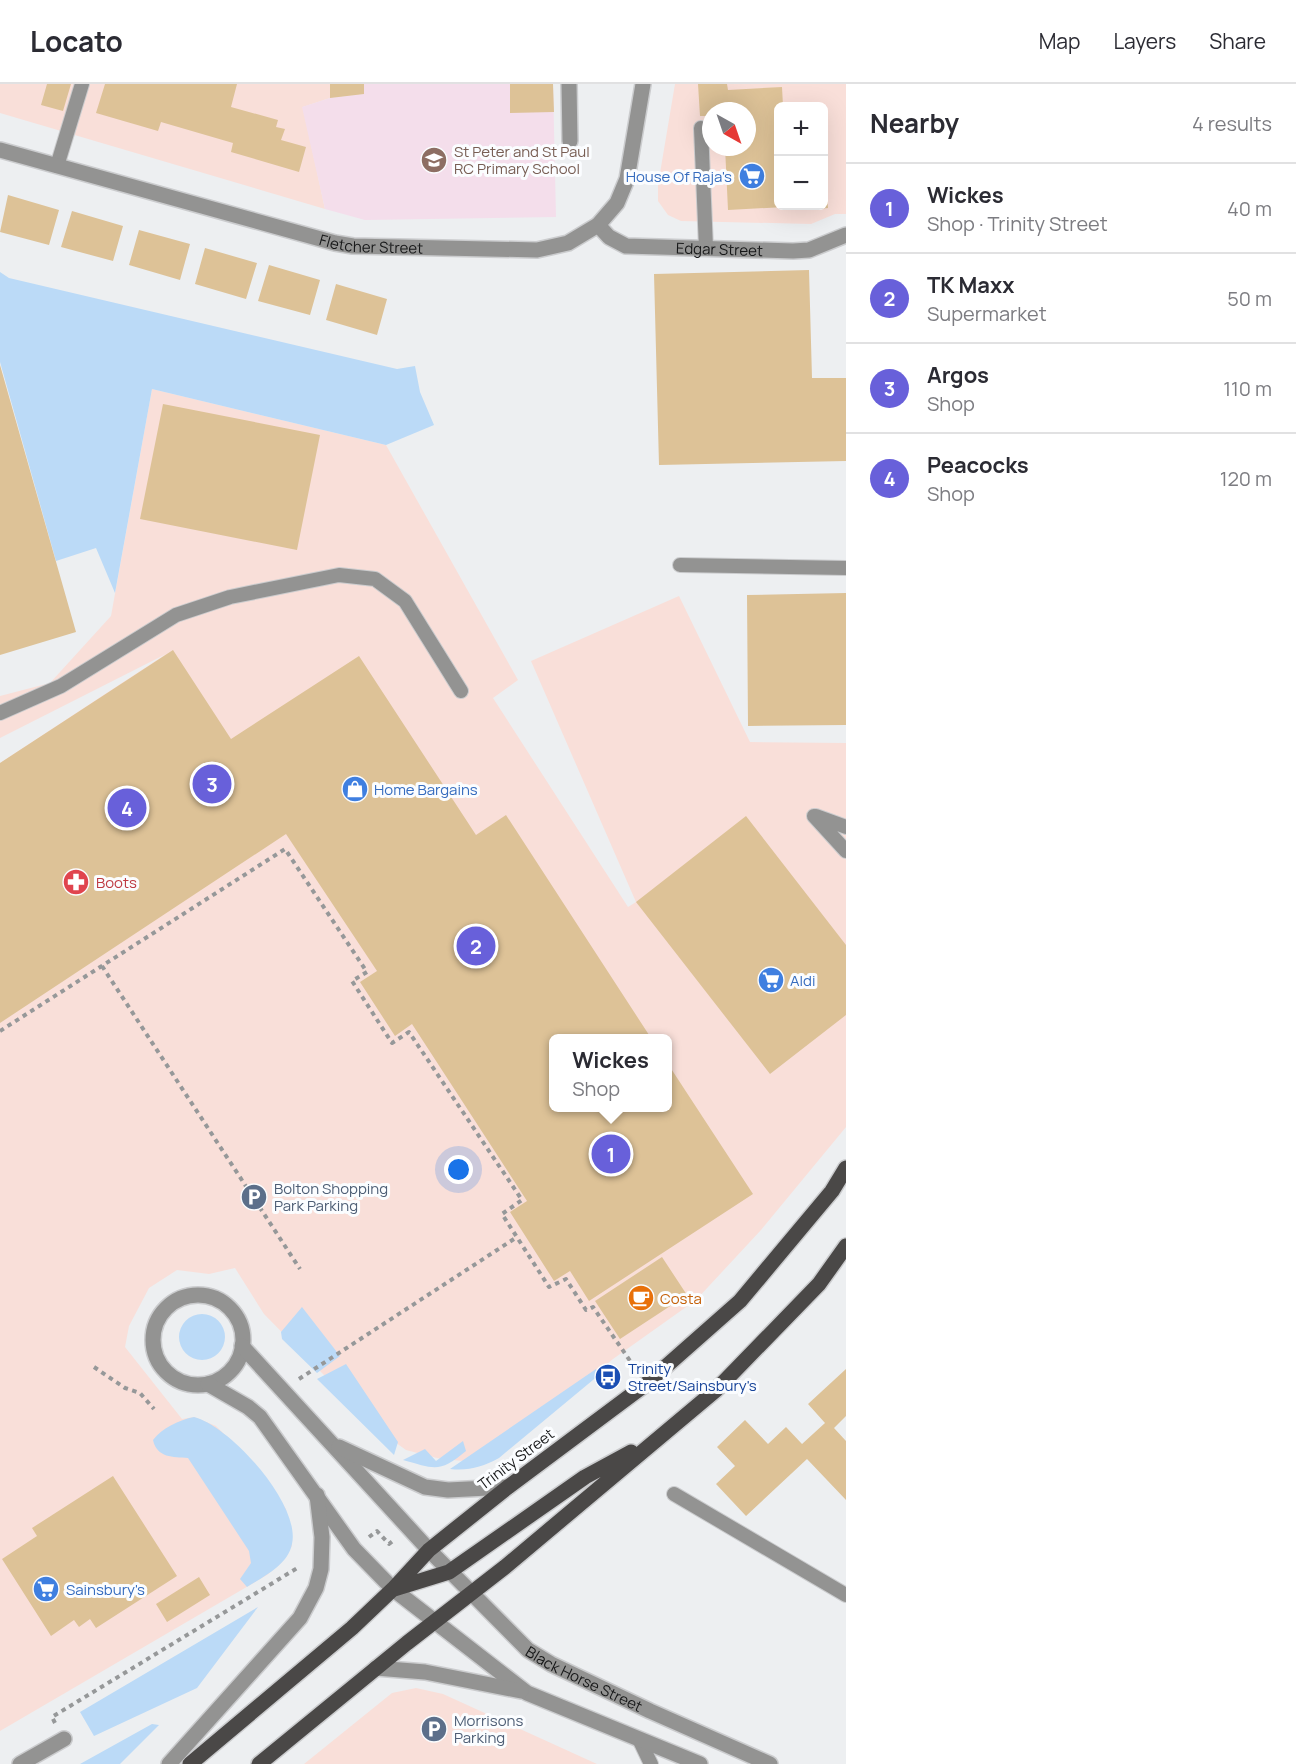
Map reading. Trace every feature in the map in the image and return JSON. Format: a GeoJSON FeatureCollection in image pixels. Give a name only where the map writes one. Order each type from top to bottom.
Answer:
{"type":"FeatureCollection","features":[{"type":"Feature","properties":{"kind":"main road","name":"Trinity Street"},"geometry":{"type":"LineString","coordinates":[[190,1764],[352,1628],[429,1550],[508,1487],[646,1384],[740,1300],[832,1191],[846,1168]]}},
{"type":"Feature","properties":{"kind":"main road"},"geometry":{"type":"LineString","coordinates":[[258,1764],[471,1594],[716,1390],[819,1284],[846,1245]]}},
{"type":"Feature","properties":{"kind":"main road"},"geometry":{"type":"LineString","coordinates":[[393,1589],[449,1572],[585,1477],[660,1437]]}},
{"type":"Feature","properties":{"kind":"street"},"geometry":{"type":"LineString","coordinates":[[569,84],[570,141]]}},
{"type":"Feature","properties":{"kind":"street","name":"Fletcher Street"},"geometry":{"type":"LineString","coordinates":[[0,150],[353,246],[537,250],[568,243],[597,225],[617,203],[627,179],[642,84]]}},
{"type":"Feature","properties":{"kind":"street","name":"Edgar Street"},"geometry":{"type":"LineString","coordinates":[[597,225],[609,237],[626,246],[793,252],[809,250],[846,235]]}},
{"type":"Feature","properties":{"kind":"street"},"geometry":{"type":"LineString","coordinates":[[189,1296],[214,1298],[227,1306],[237,1318],[242,1334],[243,1346],[231,1371],[208,1384],[198,1386],[177,1381],[166,1373],[157,1360],[152,1338],[162,1313],[179,1300],[189,1296]]}},
{"type":"Feature","properties":{"kind":"street","name":"Black Horse Street"},"geometry":{"type":"LineString","coordinates":[[243,1346],[449,1572],[528,1650],[551,1664],[770,1764]]}},
{"type":"Feature","properties":{"kind":"street"},"geometry":{"type":"LineString","coordinates":[[208,1384],[248,1407],[260,1417],[354,1549],[393,1589],[527,1693]]}},
{"type":"Feature","properties":{"kind":"street"},"geometry":{"type":"LineString","coordinates":[[328,1441],[425,1487],[448,1490],[508,1487]]}},
{"type":"Feature","properties":{"kind":"street"},"geometry":{"type":"LineString","coordinates":[[169,1764],[300,1618],[315,1588],[321,1569],[322,1537],[317,1494]]}},
{"type":"Feature","properties":{"kind":"street"},"geometry":{"type":"LineString","coordinates":[[376,1668],[425,1672],[527,1693],[693,1763],[705,1736]]}},
{"type":"Feature","properties":{"kind":"street"},"geometry":{"type":"LineString","coordinates":[[20,1764],[63,1739]]}},
{"type":"Feature","properties":{"kind":"lane"},"geometry":{"type":"LineString","coordinates":[[57,166],[82,84]]}},
{"type":"Feature","properties":{"kind":"lane"},"geometry":{"type":"LineString","coordinates":[[701,128],[706,248]]}},
{"type":"Feature","properties":{"kind":"lane"},"geometry":{"type":"LineString","coordinates":[[680,565],[846,568]]}},
{"type":"Feature","properties":{"kind":"lane"},"geometry":{"type":"LineString","coordinates":[[0,713],[62,686],[176,615],[230,597],[339,574],[375,579],[405,601],[461,691]]}},
{"type":"Feature","properties":{"kind":"lane"},"geometry":{"type":"LineString","coordinates":[[846,827],[814,816],[846,851]]}},
{"type":"Feature","properties":{"kind":"lane"},"geometry":{"type":"LineString","coordinates":[[674,1494],[846,1595]]}},
{"type":"Feature","properties":{"kind":"lane"},"geometry":{"type":"LineString","coordinates":[[639,1739],[651,1764]]}},
{"type":"Feature","properties":{"kind":"path"},"geometry":{"type":"LineString","coordinates":[[0,1031],[285,849],[367,972],[352,981],[392,1043],[409,1032],[522,1200],[502,1214],[549,1287],[566,1279],[586,1310],[593,1307],[646,1384]]}},
{"type":"Feature","properties":{"kind":"path"},"geometry":{"type":"LineString","coordinates":[[102,966],[300,1269]]}},
{"type":"Feature","properties":{"kind":"path"},"geometry":{"type":"LineString","coordinates":[[284,1389],[517,1237]]}},
{"type":"Feature","properties":{"kind":"path"},"geometry":{"type":"LineString","coordinates":[[94,1367],[125,1388],[140,1393],[154,1409]]}},
{"type":"Feature","properties":{"kind":"path"},"geometry":{"type":"LineString","coordinates":[[63,1739],[52,1717],[303,1564]]}},
{"type":"Feature","properties":{"kind":"shaded area"},"geometry":{"type":"Polygon","coordinates":[[[0,84],[364,84],[364,94],[330,98],[303,107],[325,209],[0,113],[0,84]]]}},
{"type":"Feature","properties":{"kind":"shaded area","name":"St Peter and St Paul RC Primary School"},"geometry":{"type":"Polygon","coordinates":[[[364,84],[553,84],[556,217],[365,220],[325,209],[302,107],[330,98],[364,94],[364,84]]]}},
{"type":"Feature","properties":{"kind":"shaded area"},"geometry":{"type":"Polygon","coordinates":[[[675,84],[846,84],[846,214],[835,214],[811,224],[681,221],[668,215],[658,201],[658,185],[675,84]]]}},
{"type":"Feature","properties":{"kind":"shaded area"},"geometry":{"type":"Polygon","coordinates":[[[0,272],[9,278],[397,369],[415,366],[420,392],[434,425],[386,445],[152,389],[115,593],[96,548],[56,561],[0,362],[0,272]]]}},
{"type":"Feature","properties":{"kind":"shaded area"},"geometry":{"type":"Polygon","coordinates":[[[152,389],[386,445],[518,680],[493,698],[628,907],[636,902],[531,661],[679,596],[750,742],[846,743],[846,1127],[761,1230],[696,1300],[613,1359],[507,1447],[464,1461],[441,1459],[406,1450],[378,1430],[264,1314],[235,1268],[209,1274],[177,1270],[149,1288],[129,1326],[125,1347],[182,1419],[194,1417],[216,1426],[259,1469],[286,1509],[292,1546],[281,1563],[267,1575],[0,1731],[0,763],[166,654],[0,738],[0,696],[50,683],[111,616],[152,389]]]}},
{"type":"Feature","properties":{"kind":"shaded area"},"geometry":{"type":"Polygon","coordinates":[[[302,1307],[340,1356],[317,1373],[282,1339],[281,1332],[302,1307]]]}},
{"type":"Feature","properties":{"kind":"shaded area"},"geometry":{"type":"Polygon","coordinates":[[[202,1314],[218,1321],[225,1337],[218,1353],[202,1360],[186,1353],[179,1337],[186,1321],[202,1314]]]}},
{"type":"Feature","properties":{"kind":"shaded area"},"geometry":{"type":"Polygon","coordinates":[[[346,1364],[398,1442],[394,1455],[317,1379],[346,1364]]]}},
{"type":"Feature","properties":{"kind":"shaded area"},"geometry":{"type":"Polygon","coordinates":[[[596,1369],[599,1375],[499,1458],[475,1468],[450,1469],[596,1369]]]}},
{"type":"Feature","properties":{"kind":"shaded area"},"geometry":{"type":"Polygon","coordinates":[[[194,1417],[209,1423],[226,1435],[260,1469],[286,1509],[292,1527],[292,1544],[286,1558],[274,1570],[247,1587],[240,1579],[251,1563],[249,1551],[188,1458],[171,1457],[162,1453],[153,1440],[171,1425],[194,1417]]]}},
{"type":"Feature","properties":{"kind":"shaded area"},"geometry":{"type":"Polygon","coordinates":[[[463,1441],[466,1451],[443,1466],[430,1467],[403,1460],[425,1449],[436,1461],[463,1441]]]}},
{"type":"Feature","properties":{"kind":"shaded area"},"geometry":{"type":"Polygon","coordinates":[[[258,1607],[197,1688],[94,1736],[80,1712],[258,1607]]]}},
{"type":"Feature","properties":{"kind":"shaded area","name":"Morrisons Parking"},"geometry":{"type":"Polygon","coordinates":[[[416,1688],[443,1694],[597,1764],[304,1764],[392,1693],[416,1688]]]}},
{"type":"Feature","properties":{"kind":"shaded area"},"geometry":{"type":"Polygon","coordinates":[[[152,1724],[159,1725],[120,1764],[80,1764],[152,1724]]]}},
{"type":"Feature","properties":{"kind":"building"},"geometry":{"type":"Polygon","coordinates":[[[47,84],[71,84],[63,111],[41,105],[47,84]]]}},
{"type":"Feature","properties":{"kind":"building"},"geometry":{"type":"Polygon","coordinates":[[[105,84],[237,84],[231,107],[278,120],[276,127],[285,129],[281,140],[306,147],[299,172],[231,152],[233,143],[161,122],[158,131],[96,113],[105,84]]]}},
{"type":"Feature","properties":{"kind":"building"},"geometry":{"type":"Polygon","coordinates":[[[330,84],[364,84],[364,94],[330,98],[330,84]]]}},
{"type":"Feature","properties":{"kind":"building"},"geometry":{"type":"Polygon","coordinates":[[[510,84],[553,84],[554,112],[510,113],[510,84]]]}},
{"type":"Feature","properties":{"kind":"building","name":"House Of Raja's"},"geometry":{"type":"Polygon","coordinates":[[[698,84],[727,84],[728,90],[782,87],[783,102],[774,102],[774,208],[728,210],[725,156],[756,156],[756,102],[702,102],[702,116],[700,116],[698,84]]]}},
{"type":"Feature","properties":{"kind":"building"},"geometry":{"type":"Polygon","coordinates":[[[8,195],[59,210],[49,245],[0,232],[8,195]]]}},
{"type":"Feature","properties":{"kind":"building"},"geometry":{"type":"Polygon","coordinates":[[[72,211],[123,226],[113,261],[61,247],[72,211]]]}},
{"type":"Feature","properties":{"kind":"building"},"geometry":{"type":"Polygon","coordinates":[[[139,230],[190,244],[180,280],[129,265],[139,230]]]}},
{"type":"Feature","properties":{"kind":"building"},"geometry":{"type":"Polygon","coordinates":[[[205,248],[257,263],[246,299],[195,284],[205,248]]]}},
{"type":"Feature","properties":{"kind":"building"},"geometry":{"type":"Polygon","coordinates":[[[269,265],[320,280],[310,315],[258,301],[269,265]]]}},
{"type":"Feature","properties":{"kind":"building"},"geometry":{"type":"Polygon","coordinates":[[[809,270],[812,378],[846,378],[846,461],[659,465],[654,274],[809,270]]]}},
{"type":"Feature","properties":{"kind":"building"},"geometry":{"type":"Polygon","coordinates":[[[336,284],[387,299],[377,335],[326,320],[336,284]]]}},
{"type":"Feature","properties":{"kind":"building"},"geometry":{"type":"Polygon","coordinates":[[[0,365],[76,632],[0,655],[0,365]]]}},
{"type":"Feature","properties":{"kind":"building"},"geometry":{"type":"Polygon","coordinates":[[[163,404],[320,435],[297,550],[140,519],[163,404]]]}},
{"type":"Feature","properties":{"kind":"building"},"geometry":{"type":"Polygon","coordinates":[[[846,593],[846,725],[748,726],[747,595],[846,593]]]}},
{"type":"Feature","properties":{"kind":"building"},"geometry":{"type":"Polygon","coordinates":[[[173,650],[231,739],[359,656],[476,835],[506,815],[648,1034],[549,1034],[549,1112],[672,1112],[672,1070],[753,1194],[589,1301],[570,1271],[554,1281],[510,1212],[527,1201],[412,1024],[395,1036],[360,982],[377,971],[286,834],[0,1023],[0,763],[173,650]]]}},
{"type":"Feature","properties":{"kind":"building","name":"Aldi"},"geometry":{"type":"Polygon","coordinates":[[[746,816],[846,945],[846,1015],[770,1074],[636,902],[746,816]]]}},
{"type":"Feature","properties":{"kind":"building","name":"Costa"},"geometry":{"type":"Polygon","coordinates":[[[662,1257],[687,1295],[620,1339],[595,1301],[662,1257]]]}},
{"type":"Feature","properties":{"kind":"building"},"geometry":{"type":"Polygon","coordinates":[[[846,1369],[846,1416],[834,1428],[846,1441],[846,1500],[807,1459],[746,1516],[716,1484],[735,1466],[717,1447],[745,1420],[768,1444],[786,1427],[802,1444],[825,1423],[808,1404],[846,1369]]]}},
{"type":"Feature","properties":{"kind":"building","name":"Sainsbury's"},"geometry":{"type":"Polygon","coordinates":[[[113,1476],[177,1576],[96,1628],[90,1619],[79,1627],[74,1620],[51,1636],[2,1559],[37,1536],[32,1528],[113,1476]]]}},
{"type":"Feature","properties":{"kind":"building"},"geometry":{"type":"Polygon","coordinates":[[[199,1577],[210,1595],[167,1622],[156,1604],[199,1577]]]}},
{"type":"Feature","properties":{"kind":"place","name":"St Peter and St Paul RC Primary School"},"geometry":{"type":"Point","coordinates":[434,160]}},
{"type":"Feature","properties":{"kind":"place","name":"House Of Raja's"},"geometry":{"type":"Point","coordinates":[752,176]}},
{"type":"Feature","properties":{"kind":"place","name":"Argos"},"geometry":{"type":"Point","coordinates":[212,784]}},
{"type":"Feature","properties":{"kind":"place","name":"Home Bargains"},"geometry":{"type":"Point","coordinates":[355,789]}},
{"type":"Feature","properties":{"kind":"place","name":"Peacocks"},"geometry":{"type":"Point","coordinates":[127,808]}},
{"type":"Feature","properties":{"kind":"place","name":"Boots"},"geometry":{"type":"Point","coordinates":[76,882]}},
{"type":"Feature","properties":{"kind":"place","name":"TK Maxx"},"geometry":{"type":"Point","coordinates":[476,946]}},
{"type":"Feature","properties":{"kind":"place","name":"Aldi"},"geometry":{"type":"Point","coordinates":[771,980]}},
{"type":"Feature","properties":{"kind":"place","name":"Wickes"},"geometry":{"type":"Point","coordinates":[611,1154]}},
{"type":"Feature","properties":{"kind":"place","name":"Bolton Shopping Park Parking"},"geometry":{"type":"Point","coordinates":[254,1197]}},
{"type":"Feature","properties":{"kind":"place","name":"Costa"},"geometry":{"type":"Point","coordinates":[641,1298]}},
{"type":"Feature","properties":{"kind":"place","name":"Trinity Street/Sainsbury's"},"geometry":{"type":"Point","coordinates":[608,1377]}},
{"type":"Feature","properties":{"kind":"place","name":"Sainsbury's"},"geometry":{"type":"Point","coordinates":[46,1589]}},
{"type":"Feature","properties":{"kind":"place","name":"Morrisons Parking"},"geometry":{"type":"Point","coordinates":[434,1729]}}]}
